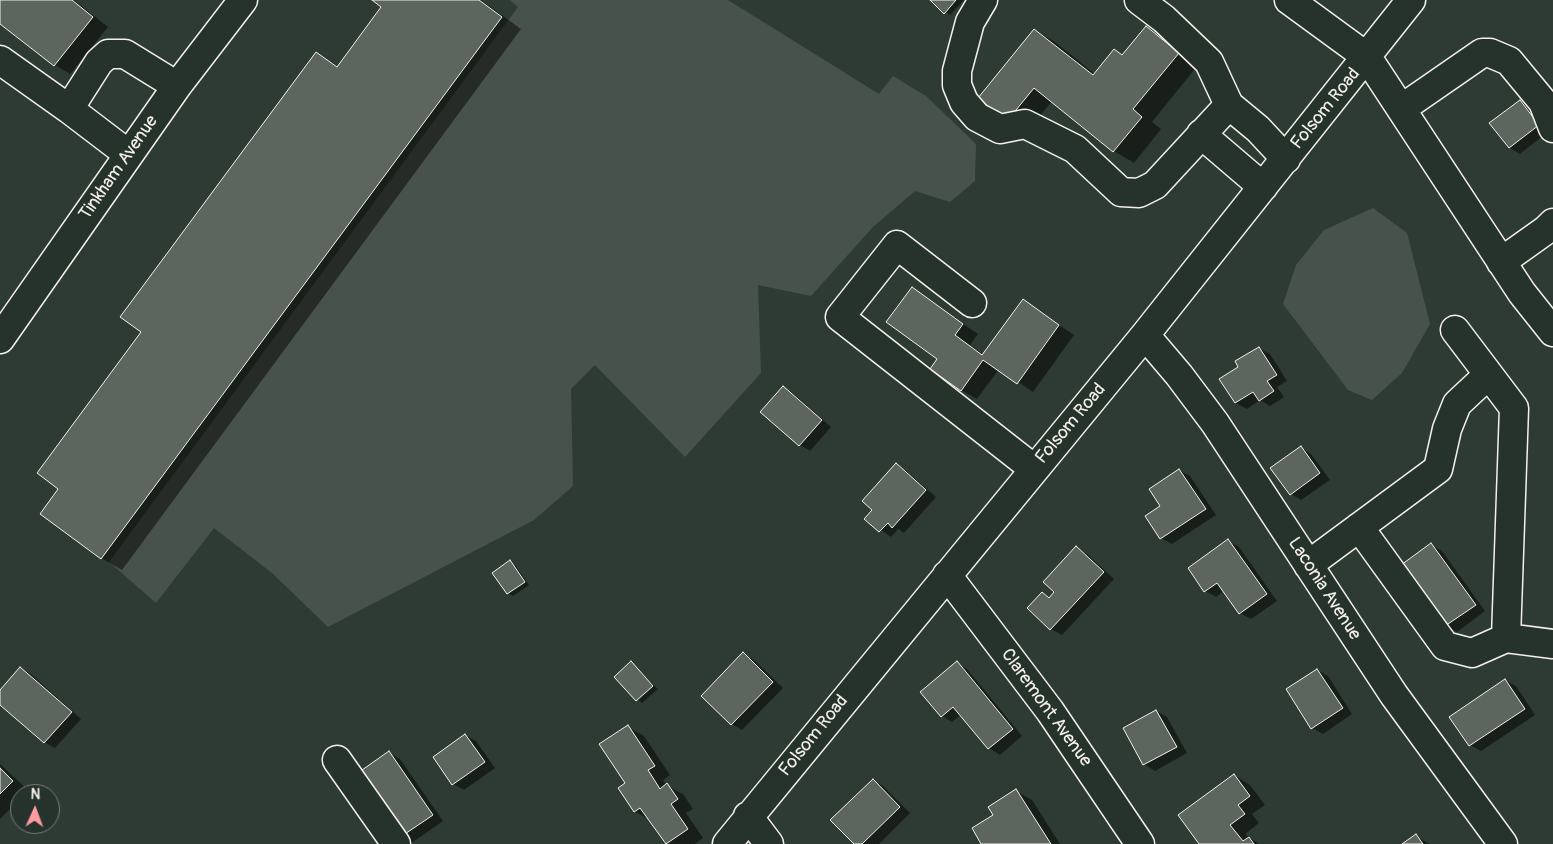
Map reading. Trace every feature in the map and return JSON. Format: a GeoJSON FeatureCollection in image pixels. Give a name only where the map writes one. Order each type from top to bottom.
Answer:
{"type":"FeatureCollection","features":[{"type":"Feature","properties":{"kind":"street","name":"Tinkham Avenue"},"geometry":{"type":"LineString","coordinates":[[0,339],[128,154],[243,0]]}},
{"type":"Feature","properties":{"kind":"street"},"geometry":{"type":"LineString","coordinates":[[982,0],[970,22],[961,50],[957,85],[964,102],[977,117],[1000,129],[1025,124],[1075,149],[1120,192],[1139,193],[1155,185],[1229,105]]}},
{"type":"Feature","properties":{"kind":"street"},"geometry":{"type":"LineString","coordinates":[[1139,0],[1164,20],[1209,62],[1229,105],[1258,129],[1286,158]]}},
{"type":"Feature","properties":{"kind":"street"},"geometry":{"type":"LineString","coordinates":[[1289,0],[1367,57],[1501,262],[1549,322]]}},
{"type":"Feature","properties":{"kind":"street","name":"Folsom Road"},"geometry":{"type":"LineString","coordinates":[[727,844],[748,816],[1145,335],[1412,0]]}},
{"type":"Feature","properties":{"kind":"street"},"geometry":{"type":"LineString","coordinates":[[1401,109],[1482,53],[1490,53],[1509,61],[1543,102],[1553,128]]}},
{"type":"Feature","properties":{"kind":"street"},"geometry":{"type":"LineString","coordinates":[[69,109],[99,62],[108,54],[126,54],[177,86]]}},
{"type":"Feature","properties":{"kind":"street"},"geometry":{"type":"LineString","coordinates":[[0,60],[128,154]]}},
{"type":"Feature","properties":{"kind":"street"},"geometry":{"type":"LineString","coordinates":[[1201,134],[1264,187]]}},
{"type":"Feature","properties":{"kind":"street"},"geometry":{"type":"LineString","coordinates":[[1501,262],[1546,230],[1553,222]]}},
{"type":"Feature","properties":{"kind":"street"},"geometry":{"type":"LineString","coordinates":[[972,303],[897,244],[840,318],[1034,469]]}},
{"type":"Feature","properties":{"kind":"street"},"geometry":{"type":"LineString","coordinates":[[1455,330],[1514,408],[1506,638]]}},
{"type":"Feature","properties":{"kind":"street","name":"Laconia Avenue"},"geometry":{"type":"LineString","coordinates":[[1145,335],[1179,375],[1214,423],[1394,695],[1503,844]]}},
{"type":"Feature","properties":{"kind":"street"},"geometry":{"type":"LineString","coordinates":[[1308,564],[1438,470],[1447,429],[1457,404],[1488,375]]}},
{"type":"Feature","properties":{"kind":"street"},"geometry":{"type":"LineString","coordinates":[[1359,527],[1445,646],[1472,653],[1506,638],[1553,644]]}},
{"type":"Feature","properties":{"kind":"street","name":"Claremont Avenue"},"geometry":{"type":"LineString","coordinates":[[946,575],[1050,711],[1140,844]]}},
{"type":"Feature","properties":{"kind":"street"},"geometry":{"type":"LineString","coordinates":[[337,760],[396,844]]}},
{"type":"Feature","properties":{"kind":"street"},"geometry":{"type":"LineString","coordinates":[[748,816],[770,844]]}},
{"type":"Feature","properties":{"kind":"shaded area"},"geometry":{"type":"Polygon","coordinates":[[[510,0],[728,0],[879,94],[893,76],[926,96],[976,144],[975,181],[950,202],[915,191],[873,227],[811,296],[758,285],[761,373],[685,457],[595,365],[571,389],[573,486],[534,520],[328,627],[272,573],[214,528],[156,603],[109,562],[518,7],[510,0]]]}},
{"type":"Feature","properties":{"kind":"shaded area"},"geometry":{"type":"Polygon","coordinates":[[[1373,208],[1407,233],[1430,324],[1402,373],[1372,400],[1348,390],[1283,304],[1296,265],[1324,230],[1373,208]]]}},
{"type":"Feature","properties":{"kind":"building"},"geometry":{"type":"Polygon","coordinates":[[[0,0],[72,0],[93,17],[54,66],[0,24],[0,0]]]}},
{"type":"Feature","properties":{"kind":"building"},"geometry":{"type":"Polygon","coordinates":[[[372,0],[479,0],[502,17],[101,559],[40,514],[58,489],[37,473],[141,332],[120,317],[316,52],[337,67],[381,7],[372,0]]]}},
{"type":"Feature","properties":{"kind":"building"},"geometry":{"type":"Polygon","coordinates":[[[930,0],[956,0],[944,14],[930,0]]]}},
{"type":"Feature","properties":{"kind":"building"},"geometry":{"type":"Polygon","coordinates":[[[1146,26],[1179,53],[1133,109],[1142,117],[1113,152],[1034,88],[1007,121],[978,98],[1034,29],[1093,75],[1114,49],[1122,55],[1146,26]]]}},
{"type":"Feature","properties":{"kind":"building"},"geometry":{"type":"Polygon","coordinates":[[[1520,100],[1539,125],[1509,148],[1489,123],[1520,100]]]}},
{"type":"Feature","properties":{"kind":"building"},"geometry":{"type":"Polygon","coordinates":[[[912,287],[963,324],[955,335],[982,355],[1023,299],[1059,325],[1017,384],[983,360],[961,391],[930,369],[937,359],[886,322],[912,287]]]}},
{"type":"Feature","properties":{"kind":"building"},"geometry":{"type":"Polygon","coordinates":[[[1259,347],[1277,375],[1267,381],[1274,391],[1259,401],[1253,392],[1235,403],[1219,379],[1238,367],[1235,361],[1259,347]]]}},
{"type":"Feature","properties":{"kind":"building"},"geometry":{"type":"Polygon","coordinates":[[[783,386],[822,420],[799,446],[760,412],[783,386]]]}},
{"type":"Feature","properties":{"kind":"building"},"geometry":{"type":"Polygon","coordinates":[[[1301,446],[1320,473],[1290,495],[1270,468],[1301,446]]]}},
{"type":"Feature","properties":{"kind":"building"},"geometry":{"type":"Polygon","coordinates":[[[896,463],[926,490],[892,528],[888,523],[879,532],[864,519],[872,510],[862,501],[896,463]]]}},
{"type":"Feature","properties":{"kind":"building"},"geometry":{"type":"Polygon","coordinates":[[[1179,469],[1206,509],[1160,539],[1145,516],[1160,506],[1149,489],[1179,469]]]}},
{"type":"Feature","properties":{"kind":"building"},"geometry":{"type":"Polygon","coordinates":[[[1228,539],[1267,594],[1239,614],[1217,583],[1204,592],[1188,568],[1228,539]]]}},
{"type":"Feature","properties":{"kind":"building"},"geometry":{"type":"Polygon","coordinates":[[[1431,543],[1476,605],[1445,626],[1401,565],[1431,543]]]}},
{"type":"Feature","properties":{"kind":"building"},"geometry":{"type":"Polygon","coordinates":[[[1076,546],[1104,572],[1050,630],[1027,608],[1042,592],[1049,598],[1054,592],[1043,582],[1076,546]]]}},
{"type":"Feature","properties":{"kind":"building"},"geometry":{"type":"Polygon","coordinates":[[[510,560],[525,582],[507,594],[492,573],[510,560]]]}},
{"type":"Feature","properties":{"kind":"building"},"geometry":{"type":"Polygon","coordinates":[[[743,652],[773,682],[731,725],[701,696],[743,652]]]}},
{"type":"Feature","properties":{"kind":"building"},"geometry":{"type":"Polygon","coordinates":[[[631,661],[653,686],[636,701],[614,677],[631,661]]]}},
{"type":"Feature","properties":{"kind":"building"},"geometry":{"type":"Polygon","coordinates":[[[957,661],[1013,729],[988,749],[953,707],[941,717],[920,692],[957,661]]]}},
{"type":"Feature","properties":{"kind":"building"},"geometry":{"type":"Polygon","coordinates":[[[20,667],[72,712],[44,743],[0,705],[0,690],[20,667]]]}},
{"type":"Feature","properties":{"kind":"building"},"geometry":{"type":"Polygon","coordinates":[[[1317,669],[1343,708],[1311,729],[1286,689],[1317,669]]]}},
{"type":"Feature","properties":{"kind":"building"},"geometry":{"type":"Polygon","coordinates":[[[1505,679],[1525,709],[1469,746],[1449,717],[1505,679]]]}},
{"type":"Feature","properties":{"kind":"building"},"geometry":{"type":"Polygon","coordinates":[[[1156,710],[1177,747],[1143,765],[1123,728],[1156,710]]]}},
{"type":"Feature","properties":{"kind":"building"},"geometry":{"type":"Polygon","coordinates":[[[628,725],[655,766],[648,770],[660,789],[667,783],[678,799],[671,804],[688,829],[666,844],[640,808],[634,812],[618,788],[625,783],[599,744],[628,725]]]}},
{"type":"Feature","properties":{"kind":"building"},"geometry":{"type":"Polygon","coordinates":[[[465,734],[485,762],[452,785],[433,757],[465,734]]]}},
{"type":"Feature","properties":{"kind":"building"},"geometry":{"type":"Polygon","coordinates":[[[389,751],[433,815],[399,838],[355,775],[389,751]]]}},
{"type":"Feature","properties":{"kind":"building"},"geometry":{"type":"Polygon","coordinates":[[[0,768],[13,781],[0,794],[0,768]]]}},
{"type":"Feature","properties":{"kind":"building"},"geometry":{"type":"Polygon","coordinates":[[[1234,774],[1250,796],[1238,805],[1245,814],[1230,825],[1243,841],[1249,837],[1254,844],[1199,844],[1178,815],[1234,774]]]}},
{"type":"Feature","properties":{"kind":"building"},"geometry":{"type":"Polygon","coordinates":[[[873,779],[900,807],[862,844],[854,844],[830,820],[873,779]]]}},
{"type":"Feature","properties":{"kind":"building"},"geometry":{"type":"Polygon","coordinates":[[[1016,789],[1051,844],[981,844],[972,828],[993,815],[988,807],[1016,789]]]}},
{"type":"Feature","properties":{"kind":"building"},"geometry":{"type":"Polygon","coordinates":[[[1416,834],[1423,844],[1402,844],[1416,834]]]}}]}
